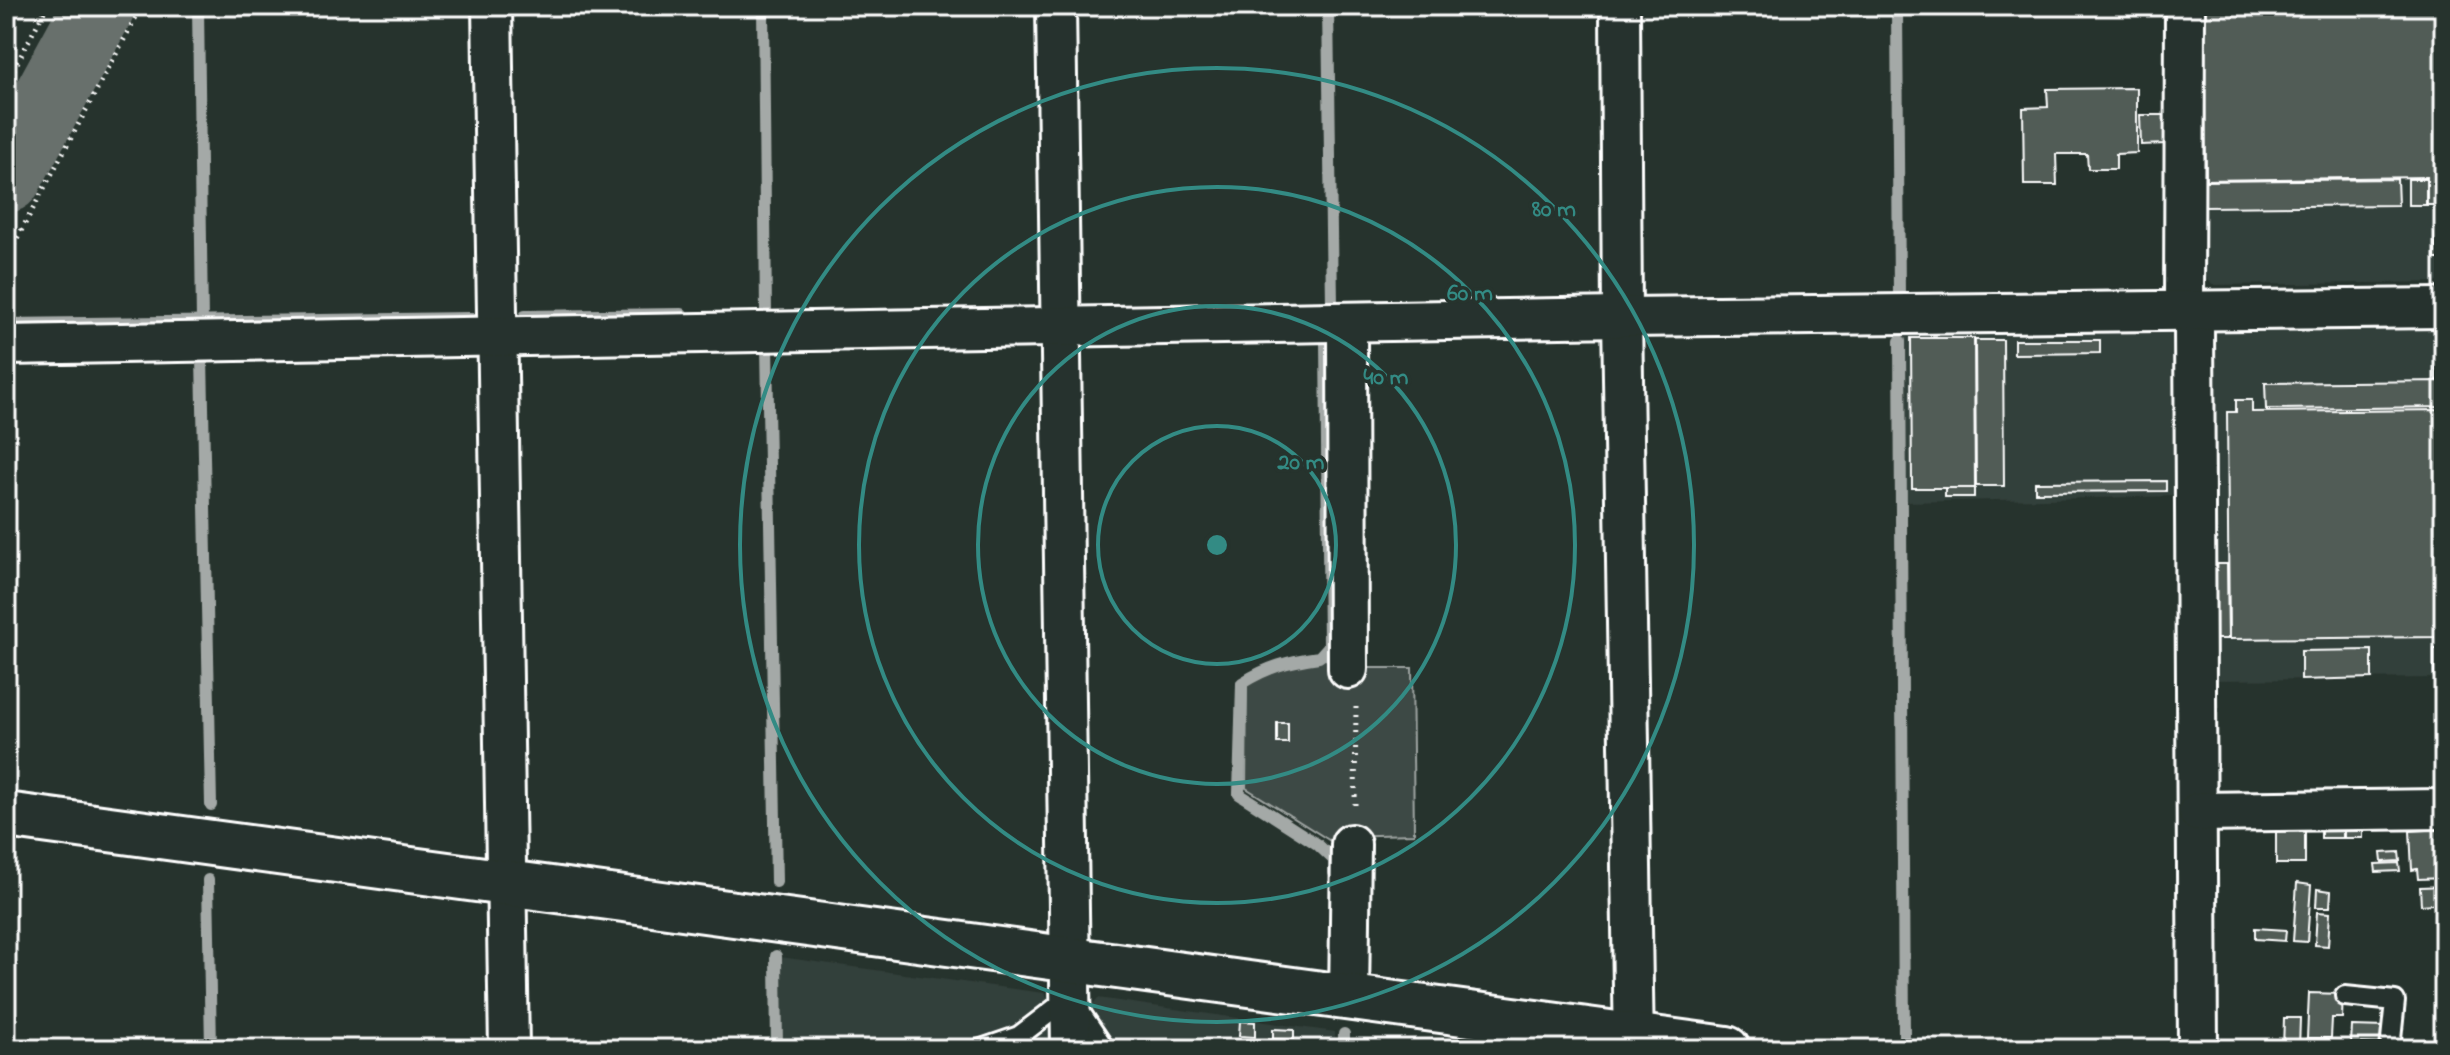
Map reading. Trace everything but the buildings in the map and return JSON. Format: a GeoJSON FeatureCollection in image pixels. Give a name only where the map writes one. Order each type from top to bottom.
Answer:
{"type":"FeatureCollection","features":[{"type":"Feature","properties":{"kind":"street"},"geometry":{"type":"LineString","coordinates":[[492,6],[509,1049]]}},
{"type":"Feature","properties":{"kind":"street"},"geometry":{"type":"LineString","coordinates":[[1056,6],[1071,1049]]}},
{"type":"Feature","properties":{"kind":"street"},"geometry":{"type":"LineString","coordinates":[[1620,6],[1634,1043]]}},
{"type":"Feature","properties":{"kind":"street"},"geometry":{"type":"LineString","coordinates":[[2185,6],[2184,309],[2194,323],[2198,1049]]}},
{"type":"Feature","properties":{"kind":"street"},"geometry":{"type":"LineString","coordinates":[[6,345],[1622,317],[2444,308]]}},
{"type":"Feature","properties":{"kind":"street"},"geometry":{"type":"LineString","coordinates":[[1347,323],[1348,669]]}},
{"type":"Feature","properties":{"kind":"street"},"geometry":{"type":"LineString","coordinates":[[2198,812],[2444,809]]}},
{"type":"Feature","properties":{"kind":"street"},"geometry":{"type":"LineString","coordinates":[[6,815],[507,884],[1070,979],[1349,999],[1634,1043],[1727,1049]]}},
{"type":"Feature","properties":{"kind":"street"},"geometry":{"type":"LineString","coordinates":[[1349,999],[1351,844]]}},
{"type":"Feature","properties":{"kind":"lane"},"geometry":{"type":"LineString","coordinates":[[981,1049],[1019,1036],[1070,979],[1105,1049]]}},
{"type":"Feature","properties":{"kind":"lane"},"geometry":{"type":"LineString","coordinates":[[2345,996],[2395,1001],[2390,1049]]}},
{"type":"Feature","properties":{"kind":"path"},"geometry":{"type":"LineString","coordinates":[[6,84],[47,6]]}},
{"type":"Feature","properties":{"kind":"path"},"geometry":{"type":"LineString","coordinates":[[6,259],[142,6]]}},
{"type":"Feature","properties":{"kind":"path"},"geometry":{"type":"LineString","coordinates":[[1348,669],[1356,678],[1355,841],[1351,844]]}},
{"type":"Feature","properties":{"kind":"shaded area"},"geometry":{"type":"Polygon","coordinates":[[[2198,6],[2444,6],[2444,282],[2212,285],[2201,270],[2198,6]]]}},
{"type":"Feature","properties":{"kind":"shaded area"},"geometry":{"type":"Polygon","coordinates":[[[2164,321],[2183,332],[2181,496],[1906,502],[1904,326],[2164,321]]]}},
{"type":"Feature","properties":{"kind":"shaded area"},"geometry":{"type":"Polygon","coordinates":[[[2444,322],[2444,678],[2207,680],[2204,333],[2214,324],[2444,322]]]}},
{"type":"Feature","properties":{"kind":"shaded area"},"geometry":{"type":"Polygon","coordinates":[[[1325,659],[1362,668],[1412,668],[1414,834],[1338,836],[1332,842],[1246,788],[1247,685],[1266,672],[1325,659]]]}},
{"type":"Feature","properties":{"kind":"shaded area"},"geometry":{"type":"Polygon","coordinates":[[[780,957],[1044,993],[1052,1002],[1053,1049],[781,1049],[780,957]]]}},
{"type":"Feature","properties":{"kind":"shaded area"},"geometry":{"type":"Polygon","coordinates":[[[1098,998],[1335,1032],[1335,1049],[1084,1049],[1083,1014],[1098,998]]]}},
{"type":"Feature","properties":{"kind":"waterway"},"geometry":{"type":"LineString","coordinates":[[6,177],[99,6]]}},
{"type":"Feature","properties":{"kind":"waterway"},"geometry":{"type":"LineString","coordinates":[[198,6],[202,322]]}},
{"type":"Feature","properties":{"kind":"waterway"},"geometry":{"type":"LineString","coordinates":[[763,6],[766,314]]}},
{"type":"Feature","properties":{"kind":"waterway"},"geometry":{"type":"LineString","coordinates":[[1328,6],[1332,305]]}},
{"type":"Feature","properties":{"kind":"waterway"},"geometry":{"type":"LineString","coordinates":[[1897,6],[1899,297]]}},
{"type":"Feature","properties":{"kind":"waterway"},"geometry":{"type":"LineString","coordinates":[[525,316],[682,314]]}},
{"type":"Feature","properties":{"kind":"waterway"},"geometry":{"type":"LineString","coordinates":[[6,324],[471,318]]}},
{"type":"Feature","properties":{"kind":"waterway"},"geometry":{"type":"LineString","coordinates":[[1900,341],[1904,1037]]}},
{"type":"Feature","properties":{"kind":"waterway"},"geometry":{"type":"LineString","coordinates":[[1326,342],[1329,646],[1319,657],[1279,666],[1242,683],[1239,794],[1317,844],[1334,860],[1334,873]]}},
{"type":"Feature","properties":{"kind":"waterway"},"geometry":{"type":"LineString","coordinates":[[767,345],[776,882]]}},
{"type":"Feature","properties":{"kind":"waterway"},"geometry":{"type":"LineString","coordinates":[[202,357],[211,805]]}},
{"type":"Feature","properties":{"kind":"waterway"},"geometry":{"type":"LineString","coordinates":[[208,880],[211,1049]]}},
{"type":"Feature","properties":{"kind":"waterway"},"geometry":{"type":"LineString","coordinates":[[776,956],[777,1049]]}},
{"type":"Feature","properties":{"kind":"waterway"},"geometry":{"type":"LineString","coordinates":[[1344,1034],[1344,1049]]}}]}
